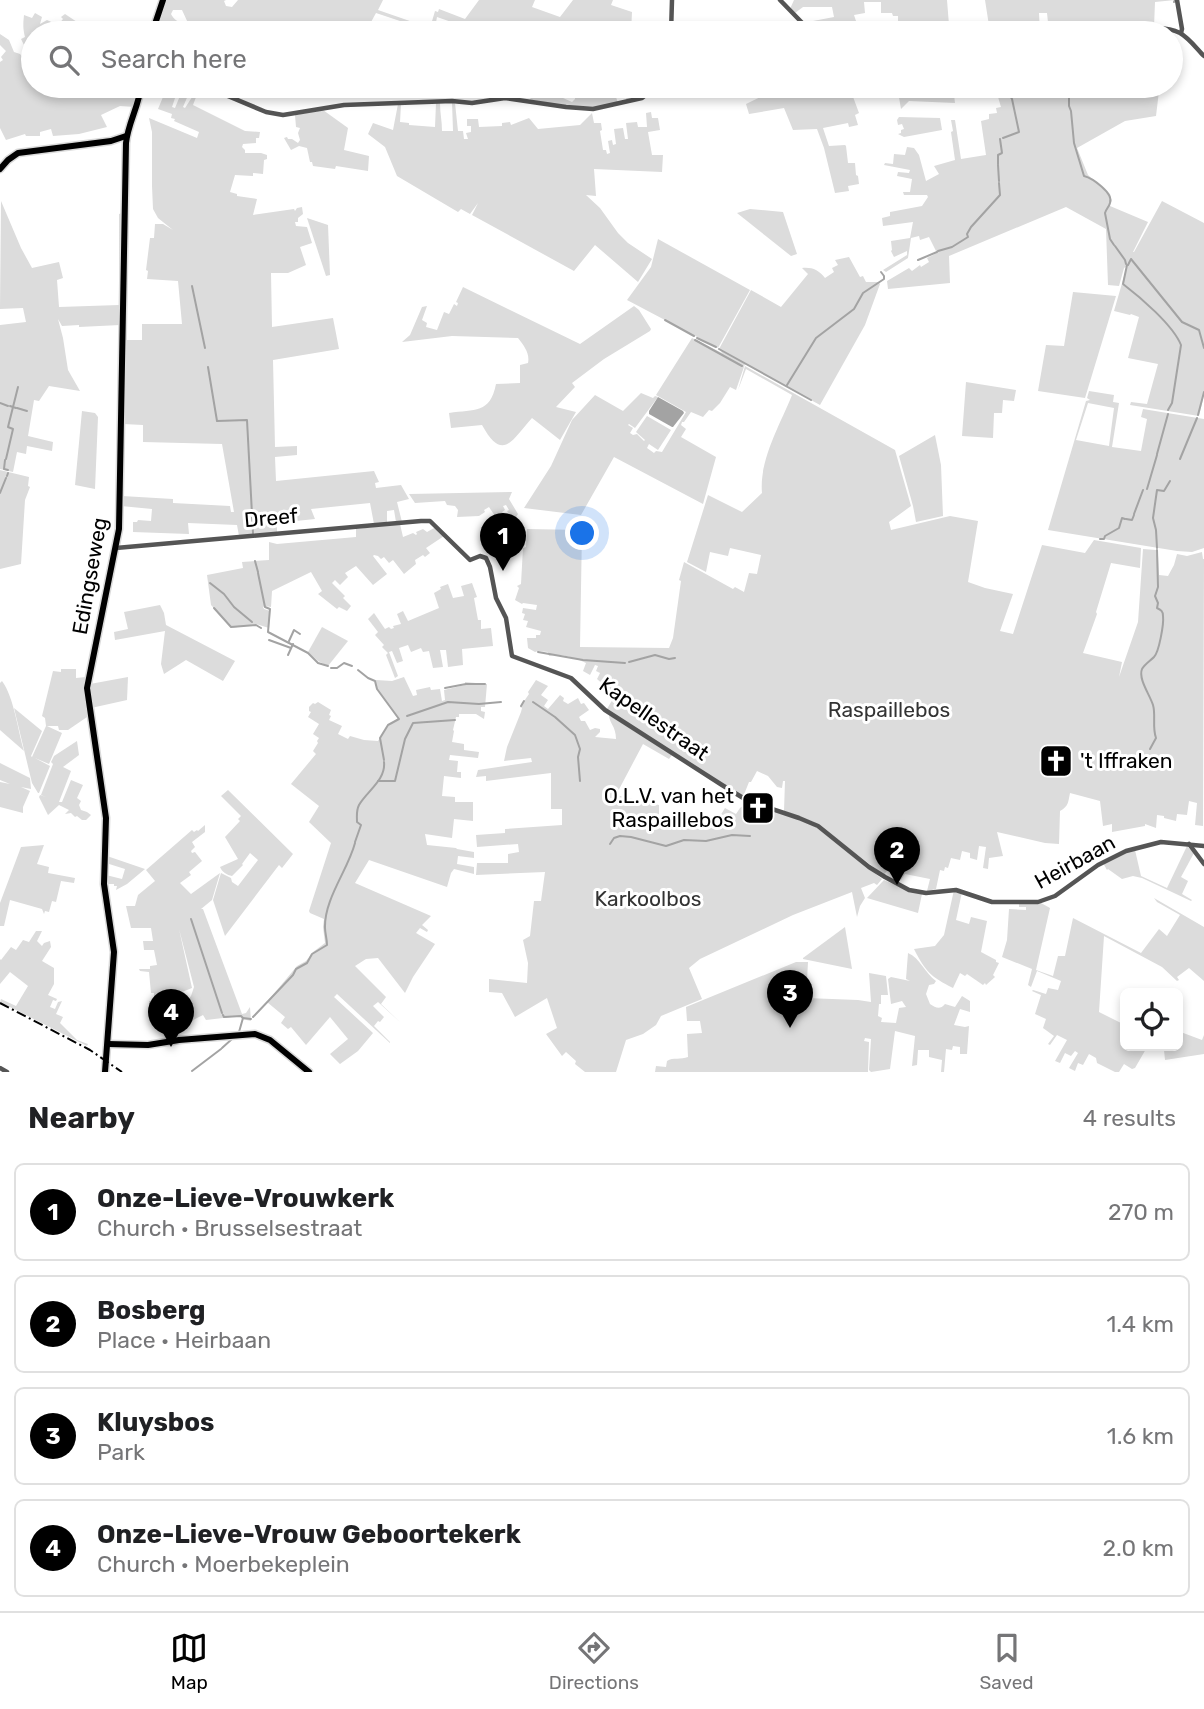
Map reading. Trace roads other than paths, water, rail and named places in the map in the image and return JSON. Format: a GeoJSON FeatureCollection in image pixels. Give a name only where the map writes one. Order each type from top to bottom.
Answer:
{"type":"FeatureCollection","features":[{"type":"Feature","properties":{"kind":"main road"},"geometry":{"type":"LineString","coordinates":[[156,21],[163,0]]}},
{"type":"Feature","properties":{"kind":"main road","name":"Edingseweg"},"geometry":{"type":"LineString","coordinates":[[105,1072],[114,952],[104,884],[106,818],[88,698],[88,680],[119,529],[126,139],[140,98]]}},
{"type":"Feature","properties":{"kind":"main road"},"geometry":{"type":"LineString","coordinates":[[0,169],[22,152],[126,139]]}},
{"type":"Feature","properties":{"kind":"main road"},"geometry":{"type":"LineString","coordinates":[[108,1044],[146,1045],[172,1040],[255,1034],[270,1040],[309,1072]]}},
{"type":"Feature","properties":{"kind":"street"},"geometry":{"type":"LineString","coordinates":[[671,21],[672,0]]}},
{"type":"Feature","properties":{"kind":"street"},"geometry":{"type":"LineString","coordinates":[[780,0],[800,21]]}},
{"type":"Feature","properties":{"kind":"street"},"geometry":{"type":"LineString","coordinates":[[1178,0],[1181,21]]}},
{"type":"Feature","properties":{"kind":"street"},"geometry":{"type":"LineString","coordinates":[[1183,35],[1204,56]]}},
{"type":"Feature","properties":{"kind":"street"},"geometry":{"type":"LineString","coordinates":[[233,98],[266,112],[283,115],[344,104],[452,101],[472,103],[505,98],[593,109],[642,98]]}},
{"type":"Feature","properties":{"kind":"street","name":"Dreef"},"geometry":{"type":"LineString","coordinates":[[116,548],[429,521],[470,560],[482,555],[489,563],[496,598],[506,618],[512,656]]}},
{"type":"Feature","properties":{"kind":"street","name":"Kapellestraat"},"geometry":{"type":"LineString","coordinates":[[512,656],[571,678],[605,710],[668,751],[748,801],[818,827],[883,876]]}},
{"type":"Feature","properties":{"kind":"street","name":"Heirbaan"},"geometry":{"type":"LineString","coordinates":[[883,876],[919,892],[956,890],[992,901],[1038,902],[1055,896],[1098,864],[1126,851],[1161,842],[1204,846]]}},
{"type":"Feature","properties":{"kind":"street"},"geometry":{"type":"LineString","coordinates":[[1189,844],[1204,864]]}},
{"type":"Feature","properties":{"kind":"street"},"geometry":{"type":"LineString","coordinates":[[0,1068],[7,1072]]}},
{"type":"Feature","properties":{"kind":"waterway"},"geometry":{"type":"LineString","coordinates":[[1003,138],[1019,132],[1011,98]]}},
{"type":"Feature","properties":{"kind":"waterway"},"geometry":{"type":"LineString","coordinates":[[1069,98],[1074,143],[1084,176],[1097,183],[1109,195],[1110,203],[1105,213],[1110,239],[1114,245]]}},
{"type":"Feature","properties":{"kind":"waterway"},"geometry":{"type":"LineString","coordinates":[[998,164],[998,155],[1002,153],[1000,139]]}},
{"type":"Feature","properties":{"kind":"waterway"},"geometry":{"type":"LineString","coordinates":[[998,165],[999,181]]}},
{"type":"Feature","properties":{"kind":"waterway"},"geometry":{"type":"LineString","coordinates":[[938,251],[952,247],[968,237],[971,227],[1000,195],[999,183]]}},
{"type":"Feature","properties":{"kind":"waterway"},"geometry":{"type":"LineString","coordinates":[[1115,246],[1126,264]]}},
{"type":"Feature","properties":{"kind":"waterway"},"geometry":{"type":"LineString","coordinates":[[918,260],[937,252]]}},
{"type":"Feature","properties":{"kind":"waterway"},"geometry":{"type":"LineString","coordinates":[[1128,265],[1131,259],[1182,322],[1199,330],[1204,348]]}},
{"type":"Feature","properties":{"kind":"waterway"},"geometry":{"type":"LineString","coordinates":[[1127,265],[1123,284],[1164,320],[1181,345],[1172,403],[1168,410]]}},
{"type":"Feature","properties":{"kind":"waterway"},"geometry":{"type":"LineString","coordinates":[[787,385],[816,338],[854,309],[863,293],[884,279],[881,272]]}},
{"type":"Feature","properties":{"kind":"waterway"},"geometry":{"type":"LineString","coordinates":[[192,286],[205,348]]}},
{"type":"Feature","properties":{"kind":"waterway"},"geometry":{"type":"LineString","coordinates":[[665,320],[694,336]]}},
{"type":"Feature","properties":{"kind":"waterway"},"geometry":{"type":"LineString","coordinates":[[697,338],[716,347]]}},
{"type":"Feature","properties":{"kind":"waterway"},"geometry":{"type":"LineString","coordinates":[[695,340],[742,366]]}},
{"type":"Feature","properties":{"kind":"waterway"},"geometry":{"type":"LineString","coordinates":[[719,349],[811,400]]}},
{"type":"Feature","properties":{"kind":"waterway"},"geometry":{"type":"LineString","coordinates":[[208,367],[217,421],[247,420],[253,533]]}},
{"type":"Feature","properties":{"kind":"waterway"},"geometry":{"type":"LineString","coordinates":[[16,408],[13,407],[18,387]]}},
{"type":"Feature","properties":{"kind":"waterway"},"geometry":{"type":"LineString","coordinates":[[1198,415],[1204,392]]}},
{"type":"Feature","properties":{"kind":"waterway"},"geometry":{"type":"LineString","coordinates":[[0,403],[8,406]]}},
{"type":"Feature","properties":{"kind":"waterway"},"geometry":{"type":"LineString","coordinates":[[6,459],[13,429],[8,427],[13,407],[10,406]]}},
{"type":"Feature","properties":{"kind":"waterway"},"geometry":{"type":"LineString","coordinates":[[17,408],[27,411]]}},
{"type":"Feature","properties":{"kind":"waterway"},"geometry":{"type":"LineString","coordinates":[[1157,454],[1168,414]]}},
{"type":"Feature","properties":{"kind":"waterway"},"geometry":{"type":"LineString","coordinates":[[1180,459],[1197,418]]}},
{"type":"Feature","properties":{"kind":"waterway"},"geometry":{"type":"LineString","coordinates":[[1147,489],[1157,455]]}},
{"type":"Feature","properties":{"kind":"waterway"},"geometry":{"type":"LineString","coordinates":[[5,460],[4,469],[8,470]]}},
{"type":"Feature","properties":{"kind":"waterway"},"geometry":{"type":"LineString","coordinates":[[0,493],[6,478]]}},
{"type":"Feature","properties":{"kind":"waterway"},"geometry":{"type":"LineString","coordinates":[[1157,548],[1153,518],[1157,490],[1164,491],[1170,481]]}},
{"type":"Feature","properties":{"kind":"waterway"},"geometry":{"type":"LineString","coordinates":[[1134,514],[1143,490]]}},
{"type":"Feature","properties":{"kind":"waterway"},"geometry":{"type":"LineString","coordinates":[[1126,519],[1132,520],[1134,515]]}},
{"type":"Feature","properties":{"kind":"waterway"},"geometry":{"type":"LineString","coordinates":[[1100,539],[1119,528],[1122,518],[1125,519]]}},
{"type":"Feature","properties":{"kind":"waterway"},"geometry":{"type":"LineString","coordinates":[[1150,749],[1156,738],[1154,709],[1141,673],[1143,667],[1156,654],[1163,625],[1163,613],[1157,608],[1155,596],[1158,587],[1157,550]]}},
{"type":"Feature","properties":{"kind":"waterway"},"geometry":{"type":"LineString","coordinates":[[255,561],[258,572]]}},
{"type":"Feature","properties":{"kind":"waterway"},"geometry":{"type":"LineString","coordinates":[[258,573],[265,607],[270,609],[268,632],[308,653],[318,663],[328,666]]}},
{"type":"Feature","properties":{"kind":"waterway"},"geometry":{"type":"LineString","coordinates":[[210,583],[252,622]]}},
{"type":"Feature","properties":{"kind":"waterway"},"geometry":{"type":"LineString","coordinates":[[214,608],[231,627],[256,625],[261,628]]}},
{"type":"Feature","properties":{"kind":"waterway"},"geometry":{"type":"LineString","coordinates":[[289,641],[294,630],[300,634]]}},
{"type":"Feature","properties":{"kind":"waterway"},"geometry":{"type":"LineString","coordinates":[[269,640],[291,648]]}},
{"type":"Feature","properties":{"kind":"waterway"},"geometry":{"type":"LineString","coordinates":[[288,655],[293,644]]}},
{"type":"Feature","properties":{"kind":"waterway"},"geometry":{"type":"LineString","coordinates":[[538,652],[583,660],[625,663]]}},
{"type":"Feature","properties":{"kind":"waterway"},"geometry":{"type":"LineString","coordinates":[[629,662],[655,655],[675,658]]}},
{"type":"Feature","properties":{"kind":"waterway"},"geometry":{"type":"LineString","coordinates":[[331,668],[337,668],[344,663],[352,666]]}},
{"type":"Feature","properties":{"kind":"waterway"},"geometry":{"type":"LineString","coordinates":[[358,670],[375,681],[377,689],[399,719],[388,725],[380,738],[384,760]]}},
{"type":"Feature","properties":{"kind":"waterway"},"geometry":{"type":"LineString","coordinates":[[445,688],[485,684]]}},
{"type":"Feature","properties":{"kind":"waterway"},"geometry":{"type":"LineString","coordinates":[[85,693],[89,722]]}},
{"type":"Feature","properties":{"kind":"waterway"},"geometry":{"type":"LineString","coordinates":[[521,706],[524,701]]}},
{"type":"Feature","properties":{"kind":"waterway"},"geometry":{"type":"LineString","coordinates":[[407,716],[448,702],[501,702]]}},
{"type":"Feature","properties":{"kind":"waterway"},"geometry":{"type":"LineString","coordinates":[[533,702],[575,735],[580,749],[580,781]]}},
{"type":"Feature","properties":{"kind":"waterway"},"geometry":{"type":"LineString","coordinates":[[378,781],[395,781],[405,739],[413,723],[455,720]]}},
{"type":"Feature","properties":{"kind":"waterway"},"geometry":{"type":"LineString","coordinates":[[355,842],[361,825],[357,822],[358,807],[379,780],[384,762]]}},
{"type":"Feature","properties":{"kind":"waterway"},"geometry":{"type":"LineString","coordinates":[[610,844],[614,838],[620,836],[666,846],[684,840],[706,841],[732,835],[750,836]]}},
{"type":"Feature","properties":{"kind":"waterway"},"geometry":{"type":"LineString","coordinates":[[253,1017],[296,969],[327,945],[325,928],[328,906],[355,843]]}},
{"type":"Feature","properties":{"kind":"waterway"},"geometry":{"type":"LineString","coordinates":[[191,919],[222,1013]]}},
{"type":"Feature","properties":{"kind":"waterway"},"geometry":{"type":"LineString","coordinates":[[223,1015],[243,1018]]}},
{"type":"Feature","properties":{"kind":"waterway"},"geometry":{"type":"LineString","coordinates":[[239,1032],[243,1018],[251,1019]]}},
{"type":"Feature","properties":{"kind":"waterway"},"geometry":{"type":"LineString","coordinates":[[222,1048],[232,1039]]}},
{"type":"Feature","properties":{"kind":"waterway"},"geometry":{"type":"LineString","coordinates":[[192,1071],[221,1049]]}},
{"type":"Feature","properties":{"kind":"railway"},"geometry":{"type":"LineString","coordinates":[[0,1003],[90,1050],[122,1072]]}},
{"type":"Feature","properties":{"kind":"place","name":"Onze-Lieve-Vrouwkerk"},"geometry":{"type":"Point","coordinates":[503,571]}},
{"type":"Feature","properties":{"kind":"place","name":"'t Iffraken"},"geometry":{"type":"Point","coordinates":[1056,761]}},
{"type":"Feature","properties":{"kind":"place","name":"O.L.V. van het Raspaillebos"},"geometry":{"type":"Point","coordinates":[758,808]}},
{"type":"Feature","properties":{"kind":"place","name":"Bosberg"},"geometry":{"type":"Point","coordinates":[897,885]}},
{"type":"Feature","properties":{"kind":"place","name":"Kluysbos"},"geometry":{"type":"Point","coordinates":[790,1028]}},
{"type":"Feature","properties":{"kind":"place","name":"Onze-Lieve-Vrouw Geboortekerk"},"geometry":{"type":"Point","coordinates":[171,1047]}},
{"type":"Feature","properties":{"kind":"park label","name":"Raspaillebos"},"geometry":{"type":"Point","coordinates":[889,710]}},
{"type":"Feature","properties":{"kind":"park label","name":"Karkoolbos"},"geometry":{"type":"Point","coordinates":[648,899]}}]}
